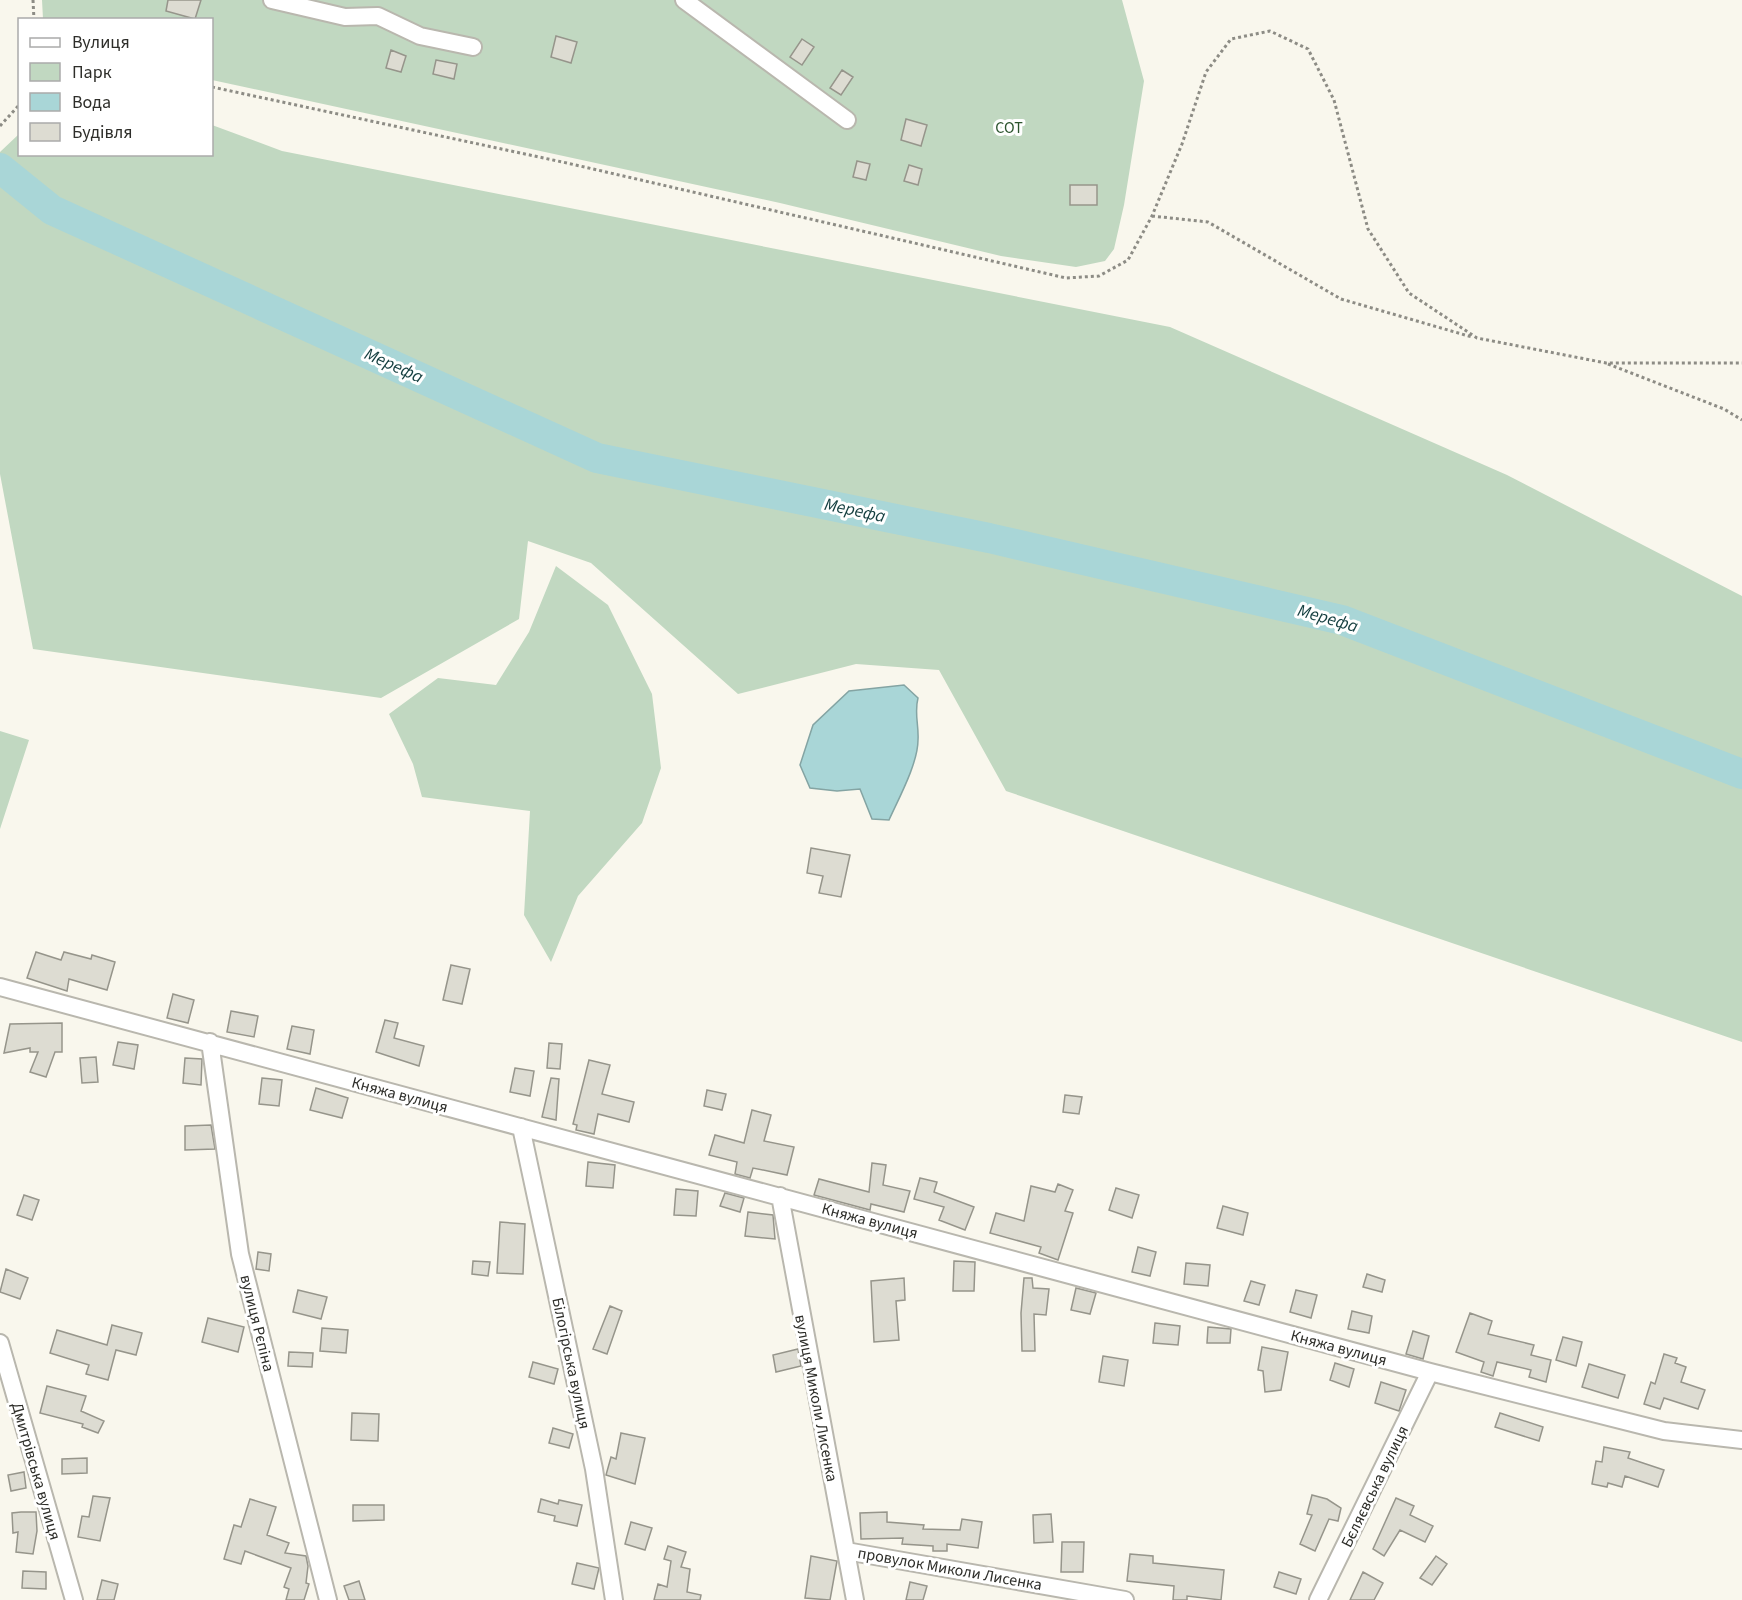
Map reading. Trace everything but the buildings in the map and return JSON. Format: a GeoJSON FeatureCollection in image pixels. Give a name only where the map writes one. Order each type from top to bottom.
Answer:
{"type":"FeatureCollection","features":[{"type":"Feature","properties":{"kind":"street"},"geometry":{"type":"LineString","coordinates":[[272,0],[345,17],[378,16],[420,36],[473,47]]}},
{"type":"Feature","properties":{"kind":"street"},"geometry":{"type":"LineString","coordinates":[[684,0],[847,120]]}},
{"type":"Feature","properties":{"kind":"street","name":"Княжа вулиця"},"geometry":{"type":"LineString","coordinates":[[0,987],[1430,1372],[1664,1431],[1742,1440]]}},
{"type":"Feature","properties":{"kind":"street","name":"вулиця Рєпіна"},"geometry":{"type":"LineString","coordinates":[[210,1042],[240,1254],[328,1600]]}},
{"type":"Feature","properties":{"kind":"street","name":"Білогірська вулиця"},"geometry":{"type":"LineString","coordinates":[[521,1127],[594,1469],[614,1600]]}},
{"type":"Feature","properties":{"kind":"street","name":"вулиця Миколи Лисенка"},"geometry":{"type":"LineString","coordinates":[[780,1196],[855,1600]]}},
{"type":"Feature","properties":{"kind":"street","name":"Дмитрівська вулиця"},"geometry":{"type":"LineString","coordinates":[[0,1343],[74,1600]]}},
{"type":"Feature","properties":{"kind":"street","name":"Бєляєвська вулиця"},"geometry":{"type":"LineString","coordinates":[[1318,1600],[1430,1372]]}},
{"type":"Feature","properties":{"kind":"street","name":"провулок Миколи Лисенка"},"geometry":{"type":"LineString","coordinates":[[846,1551],[1125,1600]]}},
{"type":"Feature","properties":{"kind":"path"},"geometry":{"type":"LineString","coordinates":[[33,0],[34,18]]}},
{"type":"Feature","properties":{"kind":"path"},"geometry":{"type":"LineString","coordinates":[[213,87],[578,166],[1066,278],[1099,276],[1128,260],[1152,216],[1182,144],[1206,72],[1231,39],[1270,31],[1308,49],[1334,100],[1368,229],[1410,293],[1477,338]]}},
{"type":"Feature","properties":{"kind":"path"},"geometry":{"type":"LineString","coordinates":[[0,126],[18,107]]}},
{"type":"Feature","properties":{"kind":"path"},"geometry":{"type":"LineString","coordinates":[[1152,216],[1208,222],[1341,299],[1477,338],[1606,363],[1724,409],[1742,420]]}},
{"type":"Feature","properties":{"kind":"path"},"geometry":{"type":"LineString","coordinates":[[1606,363],[1742,363]]}},
{"type":"Feature","properties":{"kind":"green space","name":"СОТ"},"geometry":{"type":"Polygon","coordinates":[[[42,0],[1122,0],[1144,81],[1124,205],[1114,249],[1105,261],[1076,267],[1001,256],[780,203],[213,80],[213,18],[43,18],[42,0]]]}},
{"type":"Feature","properties":{"kind":"green space"},"geometry":{"type":"Polygon","coordinates":[[[213,125],[282,151],[1170,327],[1507,475],[1742,596],[1742,1042],[1006,791],[939,670],[856,664],[738,694],[591,563],[528,541],[519,619],[381,698],[33,649],[0,474],[0,152],[18,135],[18,156],[213,156],[213,125]]]}},
{"type":"Feature","properties":{"kind":"green space"},"geometry":{"type":"Polygon","coordinates":[[[556,566],[608,605],[652,694],[661,768],[642,823],[578,896],[551,962],[524,915],[530,811],[422,797],[413,764],[389,714],[438,678],[496,685],[529,632],[556,566]]]}},
{"type":"Feature","properties":{"kind":"green space"},"geometry":{"type":"Polygon","coordinates":[[[0,731],[29,740],[0,829],[0,731]]]}},
{"type":"Feature","properties":{"kind":"water"},"geometry":{"type":"Polygon","coordinates":[[[904,685],[918,698],[917,749],[907,780],[889,820],[872,819],[860,789],[837,791],[810,788],[800,765],[813,725],[849,691],[904,685]]]}},
{"type":"Feature","properties":{"kind":"waterway","name":"Мерефа"},"geometry":{"type":"LineString","coordinates":[[0,168],[52,210],[597,458],[989,538],[1342,620],[1742,774]]}}]}
